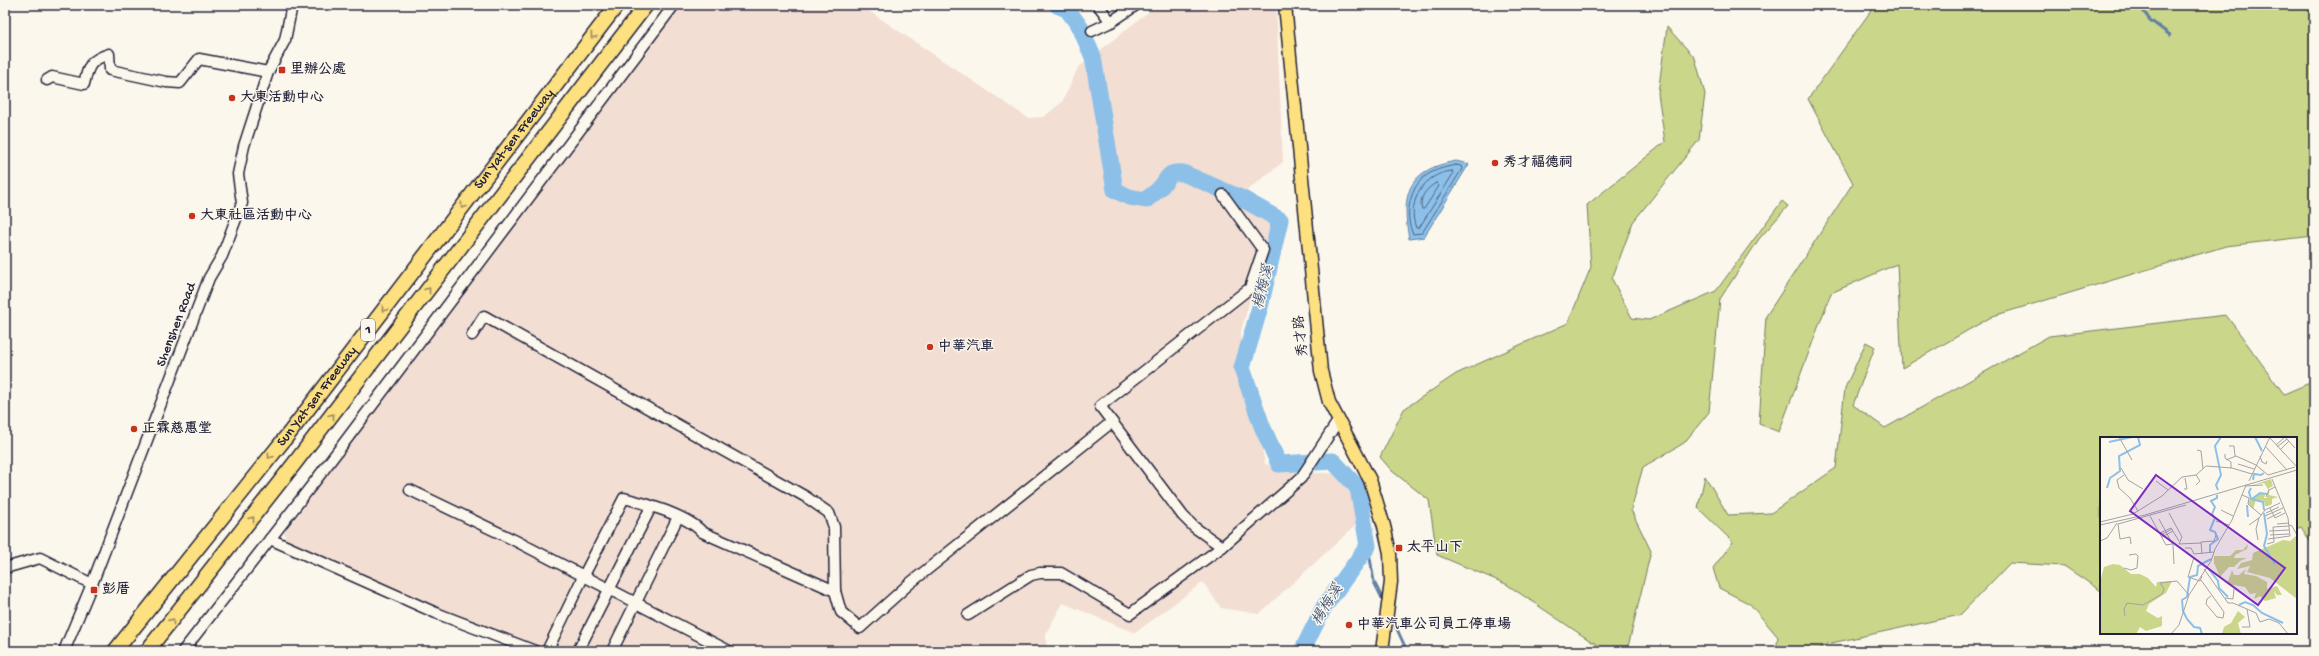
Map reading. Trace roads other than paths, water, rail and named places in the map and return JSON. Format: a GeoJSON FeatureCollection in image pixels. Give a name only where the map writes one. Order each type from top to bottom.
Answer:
{"type":"FeatureCollection","features":[{"type":"Feature","properties":{"kind":"highway","name":"Sun Yat-sen Freeway"},"geometry":{"type":"LineString","coordinates":[[115,651],[291,430],[617,5]]}},
{"type":"Feature","properties":{"kind":"highway","name":"Sun Yat-sen Freeway"},"geometry":{"type":"LineString","coordinates":[[147,651],[294,464],[646,5]]}},
{"type":"Feature","properties":{"kind":"main road","name":"秀才路"},"geometry":{"type":"LineString","coordinates":[[1285,5],[1320,358],[1330,402],[1338,421],[1370,480],[1384,526],[1390,553],[1391,582],[1382,651]]}},
{"type":"Feature","properties":{"kind":"street","name":"Shenshen Road"},"geometry":{"type":"LineString","coordinates":[[64,651],[92,584],[210,278],[222,256],[242,204],[238,174],[244,146],[268,72],[285,40],[292,5]]}},
{"type":"Feature","properties":{"kind":"street"},"geometry":{"type":"LineString","coordinates":[[183,651],[270,539],[674,5]]}},
{"type":"Feature","properties":{"kind":"street"},"geometry":{"type":"LineString","coordinates":[[1098,5],[1111,22]]}},
{"type":"Feature","properties":{"kind":"street"},"geometry":{"type":"LineString","coordinates":[[1092,31],[1111,22],[1136,5]]}},
{"type":"Feature","properties":{"kind":"street"},"geometry":{"type":"LineString","coordinates":[[47,80],[52,77],[84,84],[87,68],[91,63],[99,57],[109,54],[110,70],[166,82],[180,83],[199,59],[268,72]]}},
{"type":"Feature","properties":{"kind":"street"},"geometry":{"type":"LineString","coordinates":[[1222,547],[1194,527],[1183,516],[1100,406],[1250,288],[1263,250],[1223,195]]}},
{"type":"Feature","properties":{"kind":"street"},"geometry":{"type":"LineString","coordinates":[[472,335],[484,316],[806,497],[829,514],[834,527],[835,591],[841,612],[860,628],[909,584],[1112,422]]}},
{"type":"Feature","properties":{"kind":"street"},"geometry":{"type":"LineString","coordinates":[[968,615],[1032,575],[1040,573],[1061,573],[1130,614],[1222,547],[1301,478],[1338,421]]}},
{"type":"Feature","properties":{"kind":"street"},"geometry":{"type":"LineString","coordinates":[[410,490],[514,540],[582,577],[729,651]]}},
{"type":"Feature","properties":{"kind":"street"},"geometry":{"type":"LineString","coordinates":[[547,651],[582,577],[624,498],[645,503],[651,507],[678,517],[697,526],[702,532],[835,591]]}},
{"type":"Feature","properties":{"kind":"street"},"geometry":{"type":"LineString","coordinates":[[578,651],[651,507]]}},
{"type":"Feature","properties":{"kind":"street"},"geometry":{"type":"LineString","coordinates":[[612,651],[678,517]]}},
{"type":"Feature","properties":{"kind":"street"},"geometry":{"type":"LineString","coordinates":[[270,539],[436,613],[535,651]]}},
{"type":"Feature","properties":{"kind":"street"},"geometry":{"type":"LineString","coordinates":[[5,568],[40,558],[92,584]]}},
{"type":"Feature","properties":{"kind":"water"},"geometry":{"type":"Polygon","coordinates":[[[1456,161],[1469,164],[1424,237],[1409,239],[1406,209],[1407,197],[1411,186],[1417,178],[1427,171],[1440,165],[1456,161]]]}},
{"type":"Feature","properties":{"kind":"waterway","name":"楊梅溪"},"geometry":{"type":"LineString","coordinates":[[1057,5],[1067,9],[1080,27],[1093,57],[1115,190],[1129,197],[1146,200],[1159,189],[1168,176],[1173,173],[1183,173],[1243,199],[1280,220],[1260,307],[1242,368],[1262,426],[1279,464],[1333,461],[1358,488],[1368,546],[1324,607],[1302,651]]}},
{"type":"Feature","properties":{"kind":"waterway"},"geometry":{"type":"LineString","coordinates":[[2139,5],[2150,20],[2170,35]]}},
{"type":"Feature","properties":{"kind":"waterway"},"geometry":{"type":"LineString","coordinates":[[1368,546],[1374,582],[1384,602]]}},
{"type":"Feature","properties":{"kind":"waterway"},"geometry":{"type":"LineString","coordinates":[[1391,616],[1407,651]]}},
{"type":"Feature","properties":{"kind":"place","name":"里辦公處"},"geometry":{"type":"Point","coordinates":[282,70]}},
{"type":"Feature","properties":{"kind":"place","name":"大東活動中心"},"geometry":{"type":"Point","coordinates":[232,98]}},
{"type":"Feature","properties":{"kind":"place","name":"秀才福德祠"},"geometry":{"type":"Point","coordinates":[1495,163]}},
{"type":"Feature","properties":{"kind":"place","name":"大東社區活動中心"},"geometry":{"type":"Point","coordinates":[192,216]}},
{"type":"Feature","properties":{"kind":"place","name":"中華汽車"},"geometry":{"type":"Point","coordinates":[930,347]}},
{"type":"Feature","properties":{"kind":"place","name":"正霖慈惠堂"},"geometry":{"type":"Point","coordinates":[134,429]}},
{"type":"Feature","properties":{"kind":"place","name":"太平山下"},"geometry":{"type":"Point","coordinates":[1399,548]}},
{"type":"Feature","properties":{"kind":"place","name":"彭厝"},"geometry":{"type":"Point","coordinates":[94,590]}},
{"type":"Feature","properties":{"kind":"place","name":"中華汽車公司員工停車場"},"geometry":{"type":"Point","coordinates":[1349,625]}}]}
